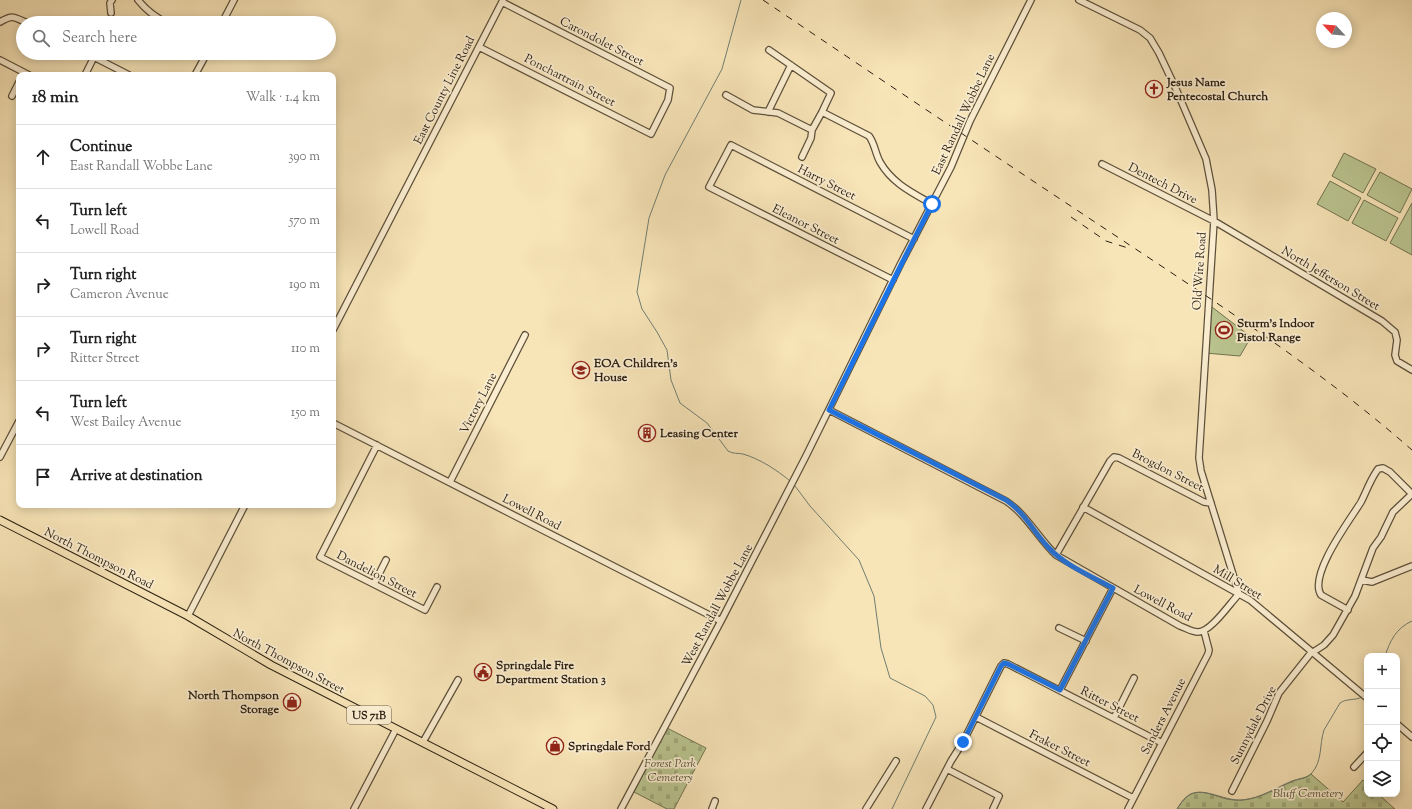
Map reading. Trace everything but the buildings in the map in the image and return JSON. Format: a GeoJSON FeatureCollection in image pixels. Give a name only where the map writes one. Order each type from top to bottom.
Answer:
{"type":"FeatureCollection","features":[{"type":"Feature","properties":{"kind":"main road","name":"North Thompson Road"},"geometry":{"type":"LineString","coordinates":[[0,520],[188,616]]}},
{"type":"Feature","properties":{"kind":"main road","name":"North Thompson Street"},"geometry":{"type":"LineString","coordinates":[[188,616],[271,665],[553,809]]}},
{"type":"Feature","properties":{"kind":"street"},"geometry":{"type":"LineString","coordinates":[[111,13],[110,3],[112,0]]}},
{"type":"Feature","properties":{"kind":"street"},"geometry":{"type":"LineString","coordinates":[[138,0],[154,16]]}},
{"type":"Feature","properties":{"kind":"street"},"geometry":{"type":"LineString","coordinates":[[226,16],[234,0]]}},
{"type":"Feature","properties":{"kind":"street","name":"East Randall Wobbe Lane"},"geometry":{"type":"LineString","coordinates":[[829,410],[951,167],[970,121],[1031,0]]}},
{"type":"Feature","properties":{"kind":"street","name":"Old Wire Road"},"geometry":{"type":"LineString","coordinates":[[1079,0],[1144,32],[1150,38],[1159,53],[1206,159],[1212,190],[1214,221],[1199,458],[1239,594]]}},
{"type":"Feature","properties":{"kind":"street","name":"East County Line Road"},"geometry":{"type":"LineString","coordinates":[[336,322],[503,1]]}},
{"type":"Feature","properties":{"kind":"street","name":"Carondolet Street"},"geometry":{"type":"LineString","coordinates":[[503,1],[670,88],[668,100],[651,134]]}},
{"type":"Feature","properties":{"kind":"street"},"geometry":{"type":"LineString","coordinates":[[0,22],[12,16],[16,18]]}},
{"type":"Feature","properties":{"kind":"street","name":"Ponchartrain Street"},"geometry":{"type":"LineString","coordinates":[[479,47],[651,134]]}},
{"type":"Feature","properties":{"kind":"street"},"geometry":{"type":"LineString","coordinates":[[769,50],[831,92],[831,96],[812,130],[811,138],[802,157]]}},
{"type":"Feature","properties":{"kind":"street"},"geometry":{"type":"LineString","coordinates":[[0,60],[22,72]]}},
{"type":"Feature","properties":{"kind":"street"},"geometry":{"type":"LineString","coordinates":[[86,72],[92,60]]}},
{"type":"Feature","properties":{"kind":"street"},"geometry":{"type":"LineString","coordinates":[[100,60],[123,72]]}},
{"type":"Feature","properties":{"kind":"street"},"geometry":{"type":"LineString","coordinates":[[198,72],[204,60]]}},
{"type":"Feature","properties":{"kind":"street"},"geometry":{"type":"LineString","coordinates":[[768,112],[791,65]]}},
{"type":"Feature","properties":{"kind":"street"},"geometry":{"type":"LineString","coordinates":[[12,96],[16,88]]}},
{"type":"Feature","properties":{"kind":"street"},"geometry":{"type":"LineString","coordinates":[[726,96],[748,108],[778,113],[812,130]]}},
{"type":"Feature","properties":{"kind":"street"},"geometry":{"type":"LineString","coordinates":[[822,112],[869,136],[873,141],[877,158],[886,172],[901,186],[932,204]]}},
{"type":"Feature","properties":{"kind":"street","name":"Harry Street"},"geometry":{"type":"LineString","coordinates":[[709,187],[731,144],[914,239]]}},
{"type":"Feature","properties":{"kind":"street","name":"Dentech Drive"},"geometry":{"type":"LineString","coordinates":[[1102,164],[1214,221]]}},
{"type":"Feature","properties":{"kind":"street","name":"Eleanor Street"},"geometry":{"type":"LineString","coordinates":[[709,187],[893,280]]}},
{"type":"Feature","properties":{"kind":"street","name":"North Jefferson Street"},"geometry":{"type":"LineString","coordinates":[[1214,221],[1386,324],[1395,332],[1397,336],[1395,358],[1400,364],[1412,370]]}},
{"type":"Feature","properties":{"kind":"street","name":"Victory Lane"},"geometry":{"type":"LineString","coordinates":[[450,482],[525,335]]}},
{"type":"Feature","properties":{"kind":"street","name":"Lowell Road"},"geometry":{"type":"LineString","coordinates":[[829,410],[1006,500],[1022,513],[1047,546],[1056,555],[1180,626],[1197,632],[1204,631],[1210,627],[1239,594]]}},
{"type":"Feature","properties":{"kind":"street","name":"West Randall Wobbe Lane"},"geometry":{"type":"LineString","coordinates":[[621,809],[721,621],[829,410]]}},
{"type":"Feature","properties":{"kind":"street","name":"Lowell Road"},"geometry":{"type":"LineString","coordinates":[[336,424],[721,621]]}},
{"type":"Feature","properties":{"kind":"street"},"geometry":{"type":"LineString","coordinates":[[0,457],[16,426]]}},
{"type":"Feature","properties":{"kind":"street","name":"Dandelion Street"},"geometry":{"type":"LineString","coordinates":[[377,445],[320,557],[425,610],[438,586]]}},
{"type":"Feature","properties":{"kind":"street","name":"Brogdon Street"},"geometry":{"type":"LineString","coordinates":[[1083,507],[1110,461],[1114,457],[1119,458],[1204,502],[1211,502]]}},
{"type":"Feature","properties":{"kind":"street"},"geometry":{"type":"LineString","coordinates":[[1348,610],[1325,598],[1319,591],[1318,586],[1328,557],[1337,538],[1361,501],[1376,472],[1381,468],[1386,469],[1412,494]]}},
{"type":"Feature","properties":{"kind":"street","name":"Sunnydale Drive"},"geometry":{"type":"LineString","coordinates":[[1232,791],[1267,721],[1279,693],[1310,654],[1329,640],[1355,596],[1373,548],[1381,537],[1393,512],[1412,494]]}},
{"type":"Feature","properties":{"kind":"street"},"geometry":{"type":"LineString","coordinates":[[1056,555],[1083,507]]}},
{"type":"Feature","properties":{"kind":"street","name":"Mill Street"},"geometry":{"type":"LineString","coordinates":[[1083,507],[1250,600],[1364,695]]}},
{"type":"Feature","properties":{"kind":"street"},"geometry":{"type":"LineString","coordinates":[[188,616],[243,508]]}},
{"type":"Feature","properties":{"kind":"street"},"geometry":{"type":"LineString","coordinates":[[374,584],[386,560]]}},
{"type":"Feature","properties":{"kind":"street"},"geometry":{"type":"LineString","coordinates":[[1362,580],[1372,582],[1412,566]]}},
{"type":"Feature","properties":{"kind":"street"},"geometry":{"type":"LineString","coordinates":[[1060,690],[1113,588]]}},
{"type":"Feature","properties":{"kind":"street"},"geometry":{"type":"LineString","coordinates":[[1059,628],[1086,641]]}},
{"type":"Feature","properties":{"kind":"street","name":"Sanders Avenue"},"geometry":{"type":"LineString","coordinates":[[1128,809],[1208,654],[1209,650],[1204,631]]}},
{"type":"Feature","properties":{"kind":"street","name":"Ritter Street"},"geometry":{"type":"LineString","coordinates":[[976,717],[1001,666],[1004,663],[1060,690],[1162,743]]}},
{"type":"Feature","properties":{"kind":"street"},"geometry":{"type":"LineString","coordinates":[[1114,718],[1134,678]]}},
{"type":"Feature","properties":{"kind":"street"},"geometry":{"type":"LineString","coordinates":[[423,742],[458,680]]}},
{"type":"Feature","properties":{"kind":"street"},"geometry":{"type":"LineString","coordinates":[[926,809],[976,717]]}},
{"type":"Feature","properties":{"kind":"street","name":"Fraker Street"},"geometry":{"type":"LineString","coordinates":[[976,717],[1133,798]]}},
{"type":"Feature","properties":{"kind":"street"},"geometry":{"type":"LineString","coordinates":[[1398,725],[1412,737]]}},
{"type":"Feature","properties":{"kind":"street"},"geometry":{"type":"LineString","coordinates":[[354,809],[396,729]]}},
{"type":"Feature","properties":{"kind":"street"},"geometry":{"type":"LineString","coordinates":[[1354,767],[1364,756]]}},
{"type":"Feature","properties":{"kind":"street"},"geometry":{"type":"LineString","coordinates":[[866,809],[896,761]]}},
{"type":"Feature","properties":{"kind":"street"},"geometry":{"type":"LineString","coordinates":[[947,769],[999,796],[993,809]]}},
{"type":"Feature","properties":{"kind":"street"},"geometry":{"type":"LineString","coordinates":[[712,809],[715,801]]}},
{"type":"Feature","properties":{"kind":"green space"},"geometry":{"type":"Polygon","coordinates":[[[1344,153],[1376,169],[1363,193],[1332,176],[1344,153]]]}},
{"type":"Feature","properties":{"kind":"green space"},"geometry":{"type":"Polygon","coordinates":[[[1380,172],[1412,189],[1400,213],[1367,195],[1380,172]]]}},
{"type":"Feature","properties":{"kind":"green space"},"geometry":{"type":"Polygon","coordinates":[[[1330,181],[1361,198],[1348,221],[1317,204],[1330,181]]]}},
{"type":"Feature","properties":{"kind":"green space"},"geometry":{"type":"Polygon","coordinates":[[[1364,200],[1398,218],[1386,241],[1352,223],[1364,200]]]}},
{"type":"Feature","properties":{"kind":"green space"},"geometry":{"type":"Polygon","coordinates":[[[1412,203],[1412,255],[1390,243],[1412,203]]]}},
{"type":"Feature","properties":{"kind":"green space","name":"Sturm's Indoor Pistol Range"},"geometry":{"type":"Polygon","coordinates":[[[1208,304],[1251,337],[1240,356],[1205,353],[1208,304]]]}},
{"type":"Feature","properties":{"kind":"green space","name":"Forest Park Cemetery"},"geometry":{"type":"Polygon","coordinates":[[[667,728],[706,748],[674,809],[667,809],[634,792],[667,728]]]}},
{"type":"Feature","properties":{"kind":"green space","name":"Bluff Cemetery"},"geometry":{"type":"Polygon","coordinates":[[[1311,774],[1343,802],[1363,780],[1364,797],[1381,797],[1395,809],[1177,809],[1186,797],[1198,792],[1227,799],[1244,800],[1260,796],[1311,774]]]}},
{"type":"Feature","properties":{"kind":"waterway"},"geometry":{"type":"LineString","coordinates":[[741,0],[722,69],[665,175],[649,218],[637,292],[642,309],[667,350],[671,380],[680,403],[707,423],[728,451],[743,454],[756,459],[774,469],[790,481]]}},
{"type":"Feature","properties":{"kind":"waterway"},"geometry":{"type":"LineString","coordinates":[[795,486],[810,506],[859,560],[874,596],[881,648],[890,678],[925,696],[933,705],[936,717],[892,809]]}},
{"type":"Feature","properties":{"kind":"waterway"},"geometry":{"type":"LineString","coordinates":[[1386,653],[1389,645],[1398,631],[1412,621]]}},
{"type":"Feature","properties":{"kind":"waterway"},"geometry":{"type":"LineString","coordinates":[[1177,809],[1185,798],[1195,793],[1208,793],[1236,800],[1250,799],[1292,781],[1309,776],[1315,769],[1319,758],[1324,730],[1340,703],[1362,697]]}},
{"type":"Feature","properties":{"kind":"railway"},"geometry":{"type":"LineString","coordinates":[[763,0],[1268,338],[1342,392],[1412,450]]}},
{"type":"Feature","properties":{"kind":"railway"},"geometry":{"type":"LineString","coordinates":[[1071,217],[1106,241],[1128,248]]}},
{"type":"Feature","properties":{"kind":"place","name":"Jesus Name Pentecostal Church"},"geometry":{"type":"Point","coordinates":[1154,89]}},
{"type":"Feature","properties":{"kind":"place","name":"Sturm's Indoor Pistol Range"},"geometry":{"type":"Point","coordinates":[1224,330]}},
{"type":"Feature","properties":{"kind":"place","name":"EOA Children’s House"},"geometry":{"type":"Point","coordinates":[581,370]}},
{"type":"Feature","properties":{"kind":"place","name":"Leasing Center"},"geometry":{"type":"Point","coordinates":[647,433]}},
{"type":"Feature","properties":{"kind":"place","name":"Springdale Fire Department Station 3"},"geometry":{"type":"Point","coordinates":[483,672]}},
{"type":"Feature","properties":{"kind":"place","name":"North Thompson Storage"},"geometry":{"type":"Point","coordinates":[292,702]}},
{"type":"Feature","properties":{"kind":"place","name":"Springdale Ford"},"geometry":{"type":"Point","coordinates":[555,746]}},
{"type":"Feature","properties":{"kind":"route"},"geometry":{"type":"LineString","coordinates":[[932,204],[829,410],[1006,500],[1022,513],[1047,546],[1056,555],[1113,588],[1060,690],[1004,663],[1001,666],[963,742]]}}]}
